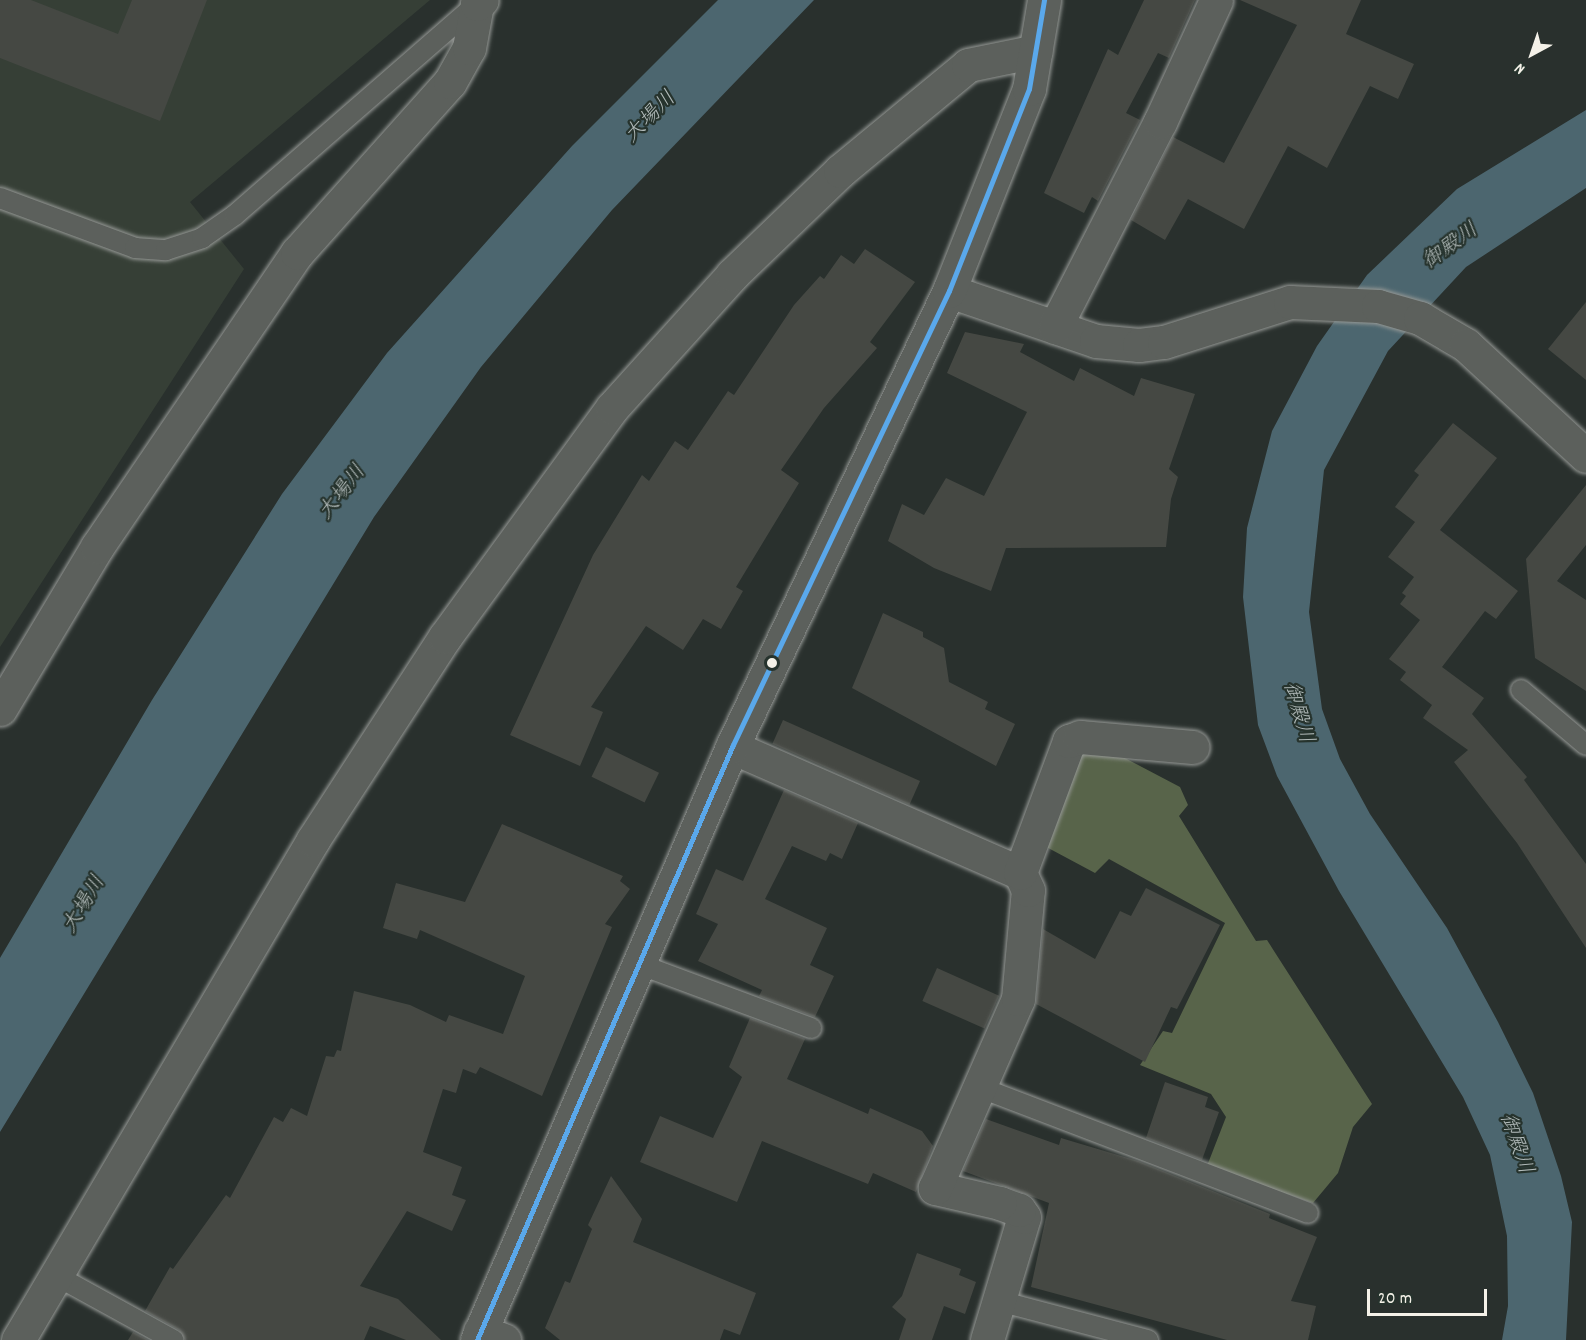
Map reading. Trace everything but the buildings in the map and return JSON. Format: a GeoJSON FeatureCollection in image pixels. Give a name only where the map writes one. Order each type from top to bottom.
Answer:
{"type":"FeatureCollection","features":[{"type":"Feature","properties":{"kind":"street"},"geometry":{"type":"LineString","coordinates":[[487,1337],[636,963],[732,747],[949,291],[1012,141],[1029,89],[1044,0]]}},
{"type":"Feature","properties":{"kind":"street"},"geometry":{"type":"LineString","coordinates":[[1055,327],[1160,122],[1216,0]]}},
{"type":"Feature","properties":{"kind":"street"},"geometry":{"type":"LineString","coordinates":[[0,710],[97,547],[297,253],[450,82],[469,48],[480,2]]}},
{"type":"Feature","properties":{"kind":"street"},"geometry":{"type":"LineString","coordinates":[[18,1340],[313,840],[445,637],[612,408],[732,274],[840,171],[968,65],[1036,51]]}},
{"type":"Feature","properties":{"kind":"street"},"geometry":{"type":"LineString","coordinates":[[949,291],[1096,341],[1139,345],[1164,342],[1290,302],[1378,306],[1420,318],[1466,345],[1586,456]]}},
{"type":"Feature","properties":{"kind":"street"},"geometry":{"type":"LineString","coordinates":[[1020,873],[1069,741],[1080,736],[1194,747]]}},
{"type":"Feature","properties":{"kind":"street"},"geometry":{"type":"LineString","coordinates":[[732,747],[1020,873],[1028,890],[1022,980],[981,1088],[935,1188],[1000,1203],[1019,1210],[1024,1217],[987,1340]]}},
{"type":"Feature","properties":{"kind":"lane"},"geometry":{"type":"LineString","coordinates":[[0,198],[135,248],[166,250],[202,238],[235,215],[480,2]]}},
{"type":"Feature","properties":{"kind":"lane"},"geometry":{"type":"LineString","coordinates":[[1521,690],[1586,745]]}},
{"type":"Feature","properties":{"kind":"lane"},"geometry":{"type":"LineString","coordinates":[[636,963],[811,1029]]}},
{"type":"Feature","properties":{"kind":"lane"},"geometry":{"type":"LineString","coordinates":[[981,1088],[1308,1213]]}},
{"type":"Feature","properties":{"kind":"lane"},"geometry":{"type":"LineString","coordinates":[[55,1275],[173,1340]]}},
{"type":"Feature","properties":{"kind":"lane"},"geometry":{"type":"LineString","coordinates":[[999,1301],[1149,1340]]}},
{"type":"Feature","properties":{"kind":"shaded area"},"geometry":{"type":"Polygon","coordinates":[[[0,0],[430,0],[190,202],[244,269],[0,647],[0,0]]]}},
{"type":"Feature","properties":{"kind":"green space"},"geometry":{"type":"Polygon","coordinates":[[[1074,749],[1121,756],[1180,787],[1188,805],[1179,816],[1256,941],[1267,940],[1372,1104],[1353,1127],[1338,1173],[1313,1203],[1207,1166],[1226,1117],[1211,1094],[1140,1065],[1163,1031],[1172,1033],[1225,923],[1109,859],[1095,873],[1037,842],[1074,749]]]}},
{"type":"Feature","properties":{"kind":"water","name":"大場川"},"geometry":{"type":"Polygon","coordinates":[[[718,0],[814,0],[612,210],[481,367],[374,517],[0,1132],[0,958],[152,700],[282,494],[387,353],[572,146],[718,0]]]}},
{"type":"Feature","properties":{"kind":"water","name":"御殿川"},"geometry":{"type":"Polygon","coordinates":[[[1586,110],[1586,188],[1466,267],[1388,351],[1324,470],[1309,612],[1322,709],[1340,759],[1370,814],[1447,928],[1498,1022],[1533,1093],[1561,1176],[1572,1222],[1566,1340],[1502,1340],[1508,1306],[1507,1236],[1490,1155],[1463,1097],[1339,891],[1277,776],[1258,725],[1243,597],[1247,528],[1272,431],[1317,346],[1367,275],[1457,189],[1586,110]]]}},
{"type":"Feature","properties":{"kind":"transit line"},"geometry":{"type":"LineString","coordinates":[[477,1340],[732,747],[949,291],[1029,89],[1044,0]]}}]}
